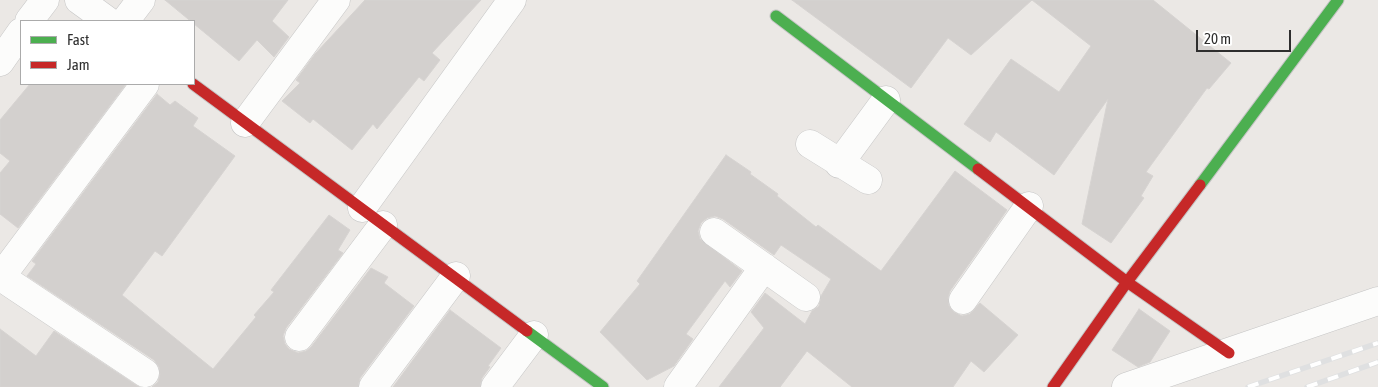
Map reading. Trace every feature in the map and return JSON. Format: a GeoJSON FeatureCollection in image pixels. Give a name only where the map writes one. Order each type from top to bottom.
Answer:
{"type":"FeatureCollection","features":[{"type":"Feature","properties":{"kind":"street"},"geometry":{"type":"LineString","coordinates":[[30,20],[44,0]]}},
{"type":"Feature","properties":{"kind":"street"},"geometry":{"type":"LineString","coordinates":[[80,0],[107,20]]}},
{"type":"Feature","properties":{"kind":"street"},"geometry":{"type":"LineString","coordinates":[[126,20],[141,0]]}},
{"type":"Feature","properties":{"kind":"street"},"geometry":{"type":"LineString","coordinates":[[362,208],[512,0]]}},
{"type":"Feature","properties":{"kind":"street"},"geometry":{"type":"LineString","coordinates":[[1053,387],[1127,282],[1338,0]]}},
{"type":"Feature","properties":{"kind":"street"},"geometry":{"type":"LineString","coordinates":[[245,123],[328,3]]}},
{"type":"Feature","properties":{"kind":"street"},"geometry":{"type":"LineString","coordinates":[[776,16],[1127,282],[1228,353]]}},
{"type":"Feature","properties":{"kind":"street"},"geometry":{"type":"LineString","coordinates":[[0,62],[20,33]]}},
{"type":"Feature","properties":{"kind":"street"},"geometry":{"type":"LineString","coordinates":[[145,85],[0,278],[145,373]]}},
{"type":"Feature","properties":{"kind":"street"},"geometry":{"type":"LineString","coordinates":[[194,85],[456,276],[603,387]]}},
{"type":"Feature","properties":{"kind":"street"},"geometry":{"type":"LineString","coordinates":[[839,164],[886,100]]}},
{"type":"Feature","properties":{"kind":"street"},"geometry":{"type":"LineString","coordinates":[[810,144],[839,164],[868,180]]}},
{"type":"Feature","properties":{"kind":"street"},"geometry":{"type":"LineString","coordinates":[[963,300],[1029,206]]}},
{"type":"Feature","properties":{"kind":"street"},"geometry":{"type":"LineString","coordinates":[[299,337],[383,224]]}},
{"type":"Feature","properties":{"kind":"street"},"geometry":{"type":"LineString","coordinates":[[714,232],[806,297]]}},
{"type":"Feature","properties":{"kind":"street"},"geometry":{"type":"LineString","coordinates":[[678,387],[764,267]]}},
{"type":"Feature","properties":{"kind":"street"},"geometry":{"type":"LineString","coordinates":[[373,387],[456,276]]}},
{"type":"Feature","properties":{"kind":"street"},"geometry":{"type":"LineString","coordinates":[[1126,387],[1378,301]]}},
{"type":"Feature","properties":{"kind":"street"},"geometry":{"type":"LineString","coordinates":[[495,387],[534,335]]}},
{"type":"Feature","properties":{"kind":"building"},"geometry":{"type":"Polygon","coordinates":[[[165,0],[288,0],[272,21],[289,37],[274,57],[257,40],[239,61],[195,25],[195,20],[189,20],[165,0]]]}},
{"type":"Feature","properties":{"kind":"building"},"geometry":{"type":"Polygon","coordinates":[[[365,0],[481,0],[432,53],[440,60],[424,81],[419,77],[377,129],[373,124],[352,150],[313,119],[310,123],[282,101],[300,83],[296,80],[315,54],[365,0]]]}},
{"type":"Feature","properties":{"kind":"building"},"geometry":{"type":"Polygon","coordinates":[[[792,0],[1032,0],[971,55],[948,38],[911,88],[792,0]]]}},
{"type":"Feature","properties":{"kind":"building"},"geometry":{"type":"Polygon","coordinates":[[[1032,0],[1153,0],[1231,63],[1209,89],[1207,88],[1146,172],[1153,176],[1141,196],[1144,198],[1111,243],[1082,224],[1108,99],[1054,175],[996,132],[990,142],[964,124],[1011,59],[1059,92],[1091,46],[1032,0]]]}},
{"type":"Feature","properties":{"kind":"building"},"geometry":{"type":"Polygon","coordinates":[[[29,85],[125,85],[18,228],[0,214],[0,173],[10,161],[0,153],[0,120],[29,85]]]}},
{"type":"Feature","properties":{"kind":"building"},"geometry":{"type":"Polygon","coordinates":[[[157,94],[170,105],[175,101],[198,118],[193,126],[235,156],[162,256],[155,251],[122,295],[213,369],[256,317],[254,315],[274,292],[271,290],[329,215],[350,230],[338,250],[343,253],[286,328],[283,336],[285,344],[289,349],[298,353],[306,351],[311,347],[371,268],[388,277],[384,283],[414,306],[360,378],[358,387],[152,387],[158,382],[160,374],[159,367],[154,360],[27,276],[36,264],[32,261],[157,94]]]}},
{"type":"Feature","properties":{"kind":"building"},"geometry":{"type":"Polygon","coordinates":[[[726,155],[751,172],[750,174],[778,194],[777,196],[816,227],[818,225],[881,271],[955,171],[1007,210],[950,291],[948,298],[949,306],[954,312],[962,316],[970,314],[980,303],[1018,335],[984,372],[971,361],[953,387],[852,387],[807,351],[780,387],[719,387],[764,328],[751,312],[765,293],[805,324],[812,311],[819,306],[821,296],[831,279],[781,245],[774,255],[723,219],[715,216],[707,218],[701,223],[698,231],[700,239],[742,271],[730,287],[725,281],[686,334],[693,339],[674,366],[647,380],[600,332],[640,284],[637,281],[726,155]]]}},
{"type":"Feature","properties":{"kind":"building"},"geometry":{"type":"Polygon","coordinates":[[[1139,309],[1170,331],[1150,362],[1138,367],[1112,350],[1139,309]]]}},
{"type":"Feature","properties":{"kind":"building"},"geometry":{"type":"Polygon","coordinates":[[[450,310],[501,348],[488,366],[490,367],[482,378],[480,387],[393,387],[450,310]]]}},
{"type":"Feature","properties":{"kind":"building"},"geometry":{"type":"Polygon","coordinates":[[[0,329],[36,356],[54,331],[139,387],[0,387],[0,329]]]}},
{"type":"Feature","properties":{"kind":"railway"},"geometry":{"type":"LineString","coordinates":[[1248,387],[1378,343]]}},
{"type":"Feature","properties":{"kind":"railway"},"geometry":{"type":"LineString","coordinates":[[1307,387],[1378,362]]}},
{"type":"Feature","properties":{"kind":"traffic: fast"},"geometry":{"type":"LineString","coordinates":[[1200,185],[1338,0]]}},
{"type":"Feature","properties":{"kind":"traffic: fast"},"geometry":{"type":"LineString","coordinates":[[776,16],[978,169]]}},
{"type":"Feature","properties":{"kind":"traffic: fast"},"geometry":{"type":"LineString","coordinates":[[527,331],[603,387]]}},
{"type":"Feature","properties":{"kind":"traffic: jam"},"geometry":{"type":"LineString","coordinates":[[194,85],[527,331]]}},
{"type":"Feature","properties":{"kind":"traffic: jam"},"geometry":{"type":"LineString","coordinates":[[978,169],[1127,282],[1229,353]]}},
{"type":"Feature","properties":{"kind":"traffic: jam"},"geometry":{"type":"LineString","coordinates":[[1053,387],[1127,282],[1200,185]]}}]}
